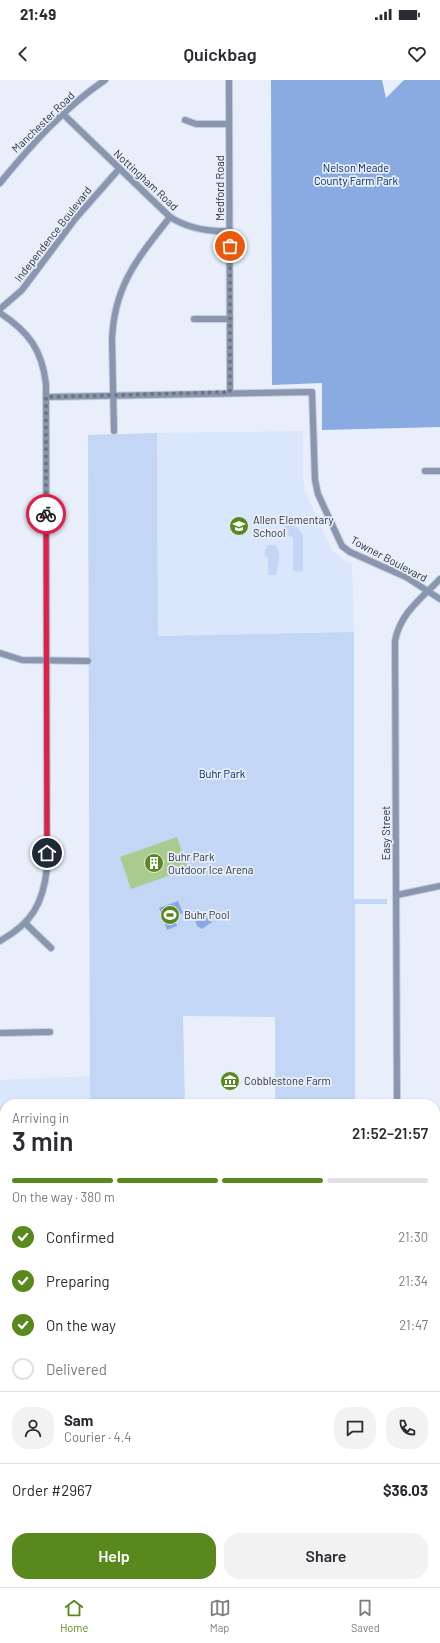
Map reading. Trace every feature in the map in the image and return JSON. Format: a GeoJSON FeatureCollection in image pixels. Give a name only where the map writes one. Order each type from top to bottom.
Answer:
{"type":"FeatureCollection","features":[{"type":"Feature","properties":{"kind":"street","name":"Manchester Road"},"geometry":{"type":"LineString","coordinates":[[0,183],[22,155],[63,114],[105,80]]}},
{"type":"Feature","properties":{"kind":"street","name":"Medford Road"},"geometry":{"type":"LineString","coordinates":[[229,80],[230,392]]}},
{"type":"Feature","properties":{"kind":"street","name":"Nottingham Road"},"geometry":{"type":"LineString","coordinates":[[63,114],[170,216],[185,225],[200,230],[230,231]]}},
{"type":"Feature","properties":{"kind":"street"},"geometry":{"type":"LineString","coordinates":[[185,120],[196,124],[229,124]]}},
{"type":"Feature","properties":{"kind":"street","name":"Independence Boulevard"},"geometry":{"type":"LineString","coordinates":[[0,309],[22,290],[75,219],[119,169]]}},
{"type":"Feature","properties":{"kind":"street"},"geometry":{"type":"LineString","coordinates":[[114,432],[113,327],[122,289],[136,262],[170,216]]}},
{"type":"Feature","properties":{"kind":"street"},"geometry":{"type":"LineString","coordinates":[[0,313],[23,330],[38,351],[44,372],[46,397],[47,868],[43,893],[38,905],[25,923],[12,934],[0,941]]}},
{"type":"Feature","properties":{"kind":"street"},"geometry":{"type":"LineString","coordinates":[[194,319],[230,319]]}},
{"type":"Feature","properties":{"kind":"street"},"geometry":{"type":"LineString","coordinates":[[46,397],[230,392]]}},
{"type":"Feature","properties":{"kind":"street","name":"Towner Boulevard"},"geometry":{"type":"LineString","coordinates":[[230,392],[312,392],[315,480],[318,494],[342,546],[350,552],[406,577],[440,599]]}},
{"type":"Feature","properties":{"kind":"street"},"geometry":{"type":"LineString","coordinates":[[425,471],[440,471]]}},
{"type":"Feature","properties":{"kind":"street","name":"Easy Street"},"geometry":{"type":"LineString","coordinates":[[397,1099],[396,641],[398,629],[404,616],[440,579]]}},
{"type":"Feature","properties":{"kind":"street"},"geometry":{"type":"LineString","coordinates":[[0,653],[22,660],[88,661]]}},
{"type":"Feature","properties":{"kind":"street"},"geometry":{"type":"LineString","coordinates":[[397,895],[440,886]]}},
{"type":"Feature","properties":{"kind":"street"},"geometry":{"type":"LineString","coordinates":[[25,923],[51,948]]}},
{"type":"Feature","properties":{"kind":"street"},"geometry":{"type":"LineString","coordinates":[[0,1033],[50,1032]]}},
{"type":"Feature","properties":{"kind":"shaded area","name":"Allen Elementary School"},"geometry":{"type":"Polygon","coordinates":[[[303,431],[304,488],[331,549],[342,559],[352,564],[354,632],[158,636],[157,433],[303,431]]]}},
{"type":"Feature","properties":{"kind":"shaded area","name":"Buhr Pool"},"geometry":{"type":"Polygon","coordinates":[[[178,901],[183,913],[174,917],[177,926],[167,930],[159,908],[178,901]]]}},
{"type":"Feature","properties":{"kind":"shaded area"},"geometry":{"type":"Polygon","coordinates":[[[192,911],[197,911],[212,922],[202,929],[197,926],[192,911]]]}},
{"type":"Feature","properties":{"kind":"shaded area"},"geometry":{"type":"Polygon","coordinates":[[[90,1076],[90,1099],[0,1099],[0,1080],[90,1076]]]}},
{"type":"Feature","properties":{"kind":"green space","name":"Nelson Meade County Farm Park"},"geometry":{"type":"Polygon","coordinates":[[[271,80],[382,80],[386,98],[404,80],[440,80],[440,427],[322,430],[322,383],[272,385],[271,80]]]}},
{"type":"Feature","properties":{"kind":"green space","name":"Buhr Park"},"geometry":{"type":"Polygon","coordinates":[[[157,433],[158,636],[354,632],[354,899],[387,899],[387,904],[355,904],[355,1099],[275,1099],[275,1017],[183,1016],[185,1099],[90,1099],[88,435],[157,433]]]}},
{"type":"Feature","properties":{"kind":"green space"},"geometry":{"type":"Polygon","coordinates":[[[291,521],[303,534],[303,572],[293,571],[293,537],[287,536],[289,531],[282,525],[291,521]]]}},
{"type":"Feature","properties":{"kind":"green space"},"geometry":{"type":"Polygon","coordinates":[[[268,545],[275,545],[279,552],[276,575],[268,575],[268,558],[265,556],[265,550],[268,545]]]}},
{"type":"Feature","properties":{"kind":"building","name":"Buhr Park Outdoor Ice Arena"},"geometry":{"type":"Polygon","coordinates":[[[177,837],[188,869],[131,889],[120,857],[177,837]]]}},
{"type":"Feature","properties":{"kind":"way so far"},"geometry":{"type":"LineString","coordinates":[[46,514],[46,397],[230,392],[230,246]]}},
{"type":"Feature","properties":{"kind":"place","name":"Allen Elementary School"},"geometry":{"type":"Point","coordinates":[239,526]}},
{"type":"Feature","properties":{"kind":"place","name":"Buhr Park Outdoor Ice Arena"},"geometry":{"type":"Point","coordinates":[154,863]}},
{"type":"Feature","properties":{"kind":"place","name":"Buhr Pool"},"geometry":{"type":"Point","coordinates":[170,915]}},
{"type":"Feature","properties":{"kind":"place","name":"Cobblestone Farm"},"geometry":{"type":"Point","coordinates":[230,1081]}},
{"type":"Feature","properties":{"kind":"route"},"geometry":{"type":"LineString","coordinates":[[46,514],[47,853]]}}]}
